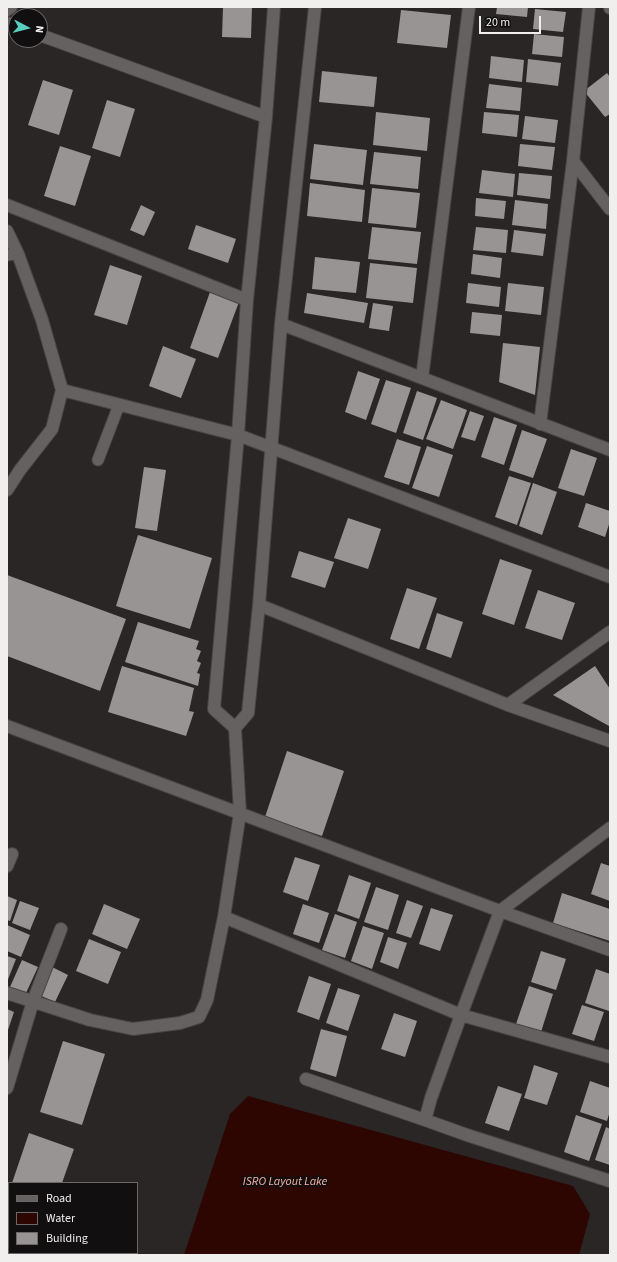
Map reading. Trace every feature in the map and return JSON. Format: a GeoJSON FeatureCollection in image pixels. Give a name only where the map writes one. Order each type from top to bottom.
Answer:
{"type":"FeatureCollection","features":[{"type":"Feature","properties":{"kind":"street"},"geometry":{"type":"LineString","coordinates":[[7,10],[11,7]]}},
{"type":"Feature","properties":{"kind":"street"},"geometry":{"type":"LineString","coordinates":[[235,728],[214,709],[238,436],[248,300],[266,116],[274,7]]}},
{"type":"Feature","properties":{"kind":"street"},"geometry":{"type":"LineString","coordinates":[[7,993],[90,1020],[133,1029],[180,1023],[199,1017],[207,1000],[224,917],[240,813],[235,728],[248,712],[259,605],[281,324],[315,7]]}},
{"type":"Feature","properties":{"kind":"street"},"geometry":{"type":"LineString","coordinates":[[422,378],[469,7]]}},
{"type":"Feature","properties":{"kind":"street"},"geometry":{"type":"LineString","coordinates":[[540,424],[573,161],[589,7]]}},
{"type":"Feature","properties":{"kind":"street"},"geometry":{"type":"LineString","coordinates":[[48,38],[266,116]]}},
{"type":"Feature","properties":{"kind":"street"},"geometry":{"type":"LineString","coordinates":[[573,161],[610,209]]}},
{"type":"Feature","properties":{"kind":"street"},"geometry":{"type":"LineString","coordinates":[[7,205],[248,300]]}},
{"type":"Feature","properties":{"kind":"street"},"geometry":{"type":"LineString","coordinates":[[7,231],[12,255],[42,320],[62,390],[52,428],[20,470],[7,490]]}},
{"type":"Feature","properties":{"kind":"street"},"geometry":{"type":"LineString","coordinates":[[281,324],[610,450]]}},
{"type":"Feature","properties":{"kind":"street"},"geometry":{"type":"LineString","coordinates":[[62,390],[238,436],[610,578]]}},
{"type":"Feature","properties":{"kind":"street"},"geometry":{"type":"LineString","coordinates":[[259,605],[508,705],[610,741]]}},
{"type":"Feature","properties":{"kind":"street"},"geometry":{"type":"LineString","coordinates":[[508,705],[610,632]]}},
{"type":"Feature","properties":{"kind":"street"},"geometry":{"type":"LineString","coordinates":[[7,726],[500,911],[610,950]]}},
{"type":"Feature","properties":{"kind":"street"},"geometry":{"type":"LineString","coordinates":[[425,1120],[431,1098],[500,911],[610,828]]}},
{"type":"Feature","properties":{"kind":"street"},"geometry":{"type":"LineString","coordinates":[[7,866],[12,854]]}},
{"type":"Feature","properties":{"kind":"street"},"geometry":{"type":"LineString","coordinates":[[224,917],[461,1015],[610,1057]]}},
{"type":"Feature","properties":{"kind":"street"},"geometry":{"type":"LineString","coordinates":[[7,1088],[33,1001],[60,929]]}},
{"type":"Feature","properties":{"kind":"street"},"geometry":{"type":"LineString","coordinates":[[306,1079],[610,1181]]}},
{"type":"Feature","properties":{"kind":"lane"},"geometry":{"type":"LineString","coordinates":[[98,460],[119,404]]}},
{"type":"Feature","properties":{"kind":"water","name":"ISRO Layout Lake"},"geometry":{"type":"Polygon","coordinates":[[[248,1096],[573,1186],[590,1214],[579,1255],[184,1255],[230,1114],[248,1096]]]}},
{"type":"Feature","properties":{"kind":"building"},"geometry":{"type":"Polygon","coordinates":[[[223,7],[252,7],[251,38],[222,37],[223,7]]]}},
{"type":"Feature","properties":{"kind":"building"},"geometry":{"type":"Polygon","coordinates":[[[497,7],[528,7],[527,17],[496,14],[497,7]]]}},
{"type":"Feature","properties":{"kind":"building"},"geometry":{"type":"Polygon","coordinates":[[[535,9],[566,12],[563,32],[533,29],[535,9]]]}},
{"type":"Feature","properties":{"kind":"building"},"geometry":{"type":"Polygon","coordinates":[[[401,10],[451,15],[447,48],[397,43],[401,10]]]}},
{"type":"Feature","properties":{"kind":"building"},"geometry":{"type":"Polygon","coordinates":[[[534,34],[564,37],[562,57],[532,54],[534,34]]]}},
{"type":"Feature","properties":{"kind":"building"},"geometry":{"type":"Polygon","coordinates":[[[491,56],[524,60],[522,82],[489,78],[491,56]]]}},
{"type":"Feature","properties":{"kind":"building"},"geometry":{"type":"Polygon","coordinates":[[[528,59],[561,63],[558,86],[526,82],[528,59]]]}},
{"type":"Feature","properties":{"kind":"building"},"geometry":{"type":"Polygon","coordinates":[[[322,71],[377,77],[374,107],[319,102],[322,71]]]}},
{"type":"Feature","properties":{"kind":"building"},"geometry":{"type":"Polygon","coordinates":[[[607,73],[610,77],[610,114],[605,117],[584,91],[607,73]]]}},
{"type":"Feature","properties":{"kind":"building"},"geometry":{"type":"Polygon","coordinates":[[[43,80],[73,90],[59,135],[28,125],[43,80]]]}},
{"type":"Feature","properties":{"kind":"building"},"geometry":{"type":"Polygon","coordinates":[[[489,84],[522,88],[520,111],[486,108],[489,84]]]}},
{"type":"Feature","properties":{"kind":"building"},"geometry":{"type":"Polygon","coordinates":[[[107,100],[135,109],[120,157],[92,148],[107,100]]]}},
{"type":"Feature","properties":{"kind":"building"},"geometry":{"type":"Polygon","coordinates":[[[376,112],[430,118],[427,151],[373,145],[376,112]]]}},
{"type":"Feature","properties":{"kind":"building"},"geometry":{"type":"Polygon","coordinates":[[[484,112],[519,115],[517,137],[482,133],[484,112]]]}},
{"type":"Feature","properties":{"kind":"building"},"geometry":{"type":"Polygon","coordinates":[[[525,116],[558,120],[555,143],[522,139],[525,116]]]}},
{"type":"Feature","properties":{"kind":"building"},"geometry":{"type":"Polygon","coordinates":[[[314,144],[367,150],[363,185],[310,179],[314,144]]]}},
{"type":"Feature","properties":{"kind":"building"},"geometry":{"type":"Polygon","coordinates":[[[520,144],[555,147],[552,170],[518,166],[520,144]]]}},
{"type":"Feature","properties":{"kind":"building"},"geometry":{"type":"Polygon","coordinates":[[[60,146],[91,156],[75,206],[44,196],[60,146]]]}},
{"type":"Feature","properties":{"kind":"building"},"geometry":{"type":"Polygon","coordinates":[[[374,152],[421,157],[418,189],[370,184],[374,152]]]}},
{"type":"Feature","properties":{"kind":"building"},"geometry":{"type":"Polygon","coordinates":[[[482,170],[515,174],[513,197],[479,193],[482,170]]]}},
{"type":"Feature","properties":{"kind":"building"},"geometry":{"type":"Polygon","coordinates":[[[519,173],[552,176],[550,199],[517,195],[519,173]]]}},
{"type":"Feature","properties":{"kind":"building"},"geometry":{"type":"Polygon","coordinates":[[[310,183],[365,190],[362,222],[307,216],[310,183]]]}},
{"type":"Feature","properties":{"kind":"building"},"geometry":{"type":"Polygon","coordinates":[[[372,188],[420,193],[416,228],[368,223],[372,188]]]}},
{"type":"Feature","properties":{"kind":"building"},"geometry":{"type":"Polygon","coordinates":[[[476,198],[506,201],[504,219],[475,216],[476,198]]]}},
{"type":"Feature","properties":{"kind":"building"},"geometry":{"type":"Polygon","coordinates":[[[515,200],[548,204],[546,229],[512,225],[515,200]]]}},
{"type":"Feature","properties":{"kind":"building"},"geometry":{"type":"Polygon","coordinates":[[[141,205],[155,212],[144,236],[130,230],[141,205]]]}},
{"type":"Feature","properties":{"kind":"building"},"geometry":{"type":"Polygon","coordinates":[[[196,225],[236,239],[228,263],[188,249],[196,225]]]}},
{"type":"Feature","properties":{"kind":"building"},"geometry":{"type":"Polygon","coordinates":[[[372,227],[421,232],[417,264],[368,259],[372,227]]]}},
{"type":"Feature","properties":{"kind":"building"},"geometry":{"type":"Polygon","coordinates":[[[476,227],[508,230],[506,253],[473,250],[476,227]]]}},
{"type":"Feature","properties":{"kind":"building"},"geometry":{"type":"Polygon","coordinates":[[[514,230],[546,234],[543,256],[511,252],[514,230]]]}},
{"type":"Feature","properties":{"kind":"building"},"geometry":{"type":"Polygon","coordinates":[[[473,254],[502,258],[500,278],[471,274],[473,254]]]}},
{"type":"Feature","properties":{"kind":"building"},"geometry":{"type":"Polygon","coordinates":[[[315,257],[360,262],[356,293],[312,289],[315,257]]]}},
{"type":"Feature","properties":{"kind":"building"},"geometry":{"type":"Polygon","coordinates":[[[370,263],[417,268],[413,303],[366,298],[370,263]]]}},
{"type":"Feature","properties":{"kind":"building"},"geometry":{"type":"Polygon","coordinates":[[[110,265],[142,276],[127,325],[94,315],[110,265]]]}},
{"type":"Feature","properties":{"kind":"building"},"geometry":{"type":"Polygon","coordinates":[[[468,283],[501,287],[499,307],[466,303],[468,283]]]}},
{"type":"Feature","properties":{"kind":"building"},"geometry":{"type":"Polygon","coordinates":[[[508,283],[544,287],[541,315],[505,311],[508,283]]]}},
{"type":"Feature","properties":{"kind":"building"},"geometry":{"type":"Polygon","coordinates":[[[210,292],[239,302],[218,358],[190,348],[210,292]]]}},
{"type":"Feature","properties":{"kind":"building"},"geometry":{"type":"Polygon","coordinates":[[[307,293],[368,303],[364,323],[304,313],[307,293]]]}},
{"type":"Feature","properties":{"kind":"building"},"geometry":{"type":"Polygon","coordinates":[[[373,303],[393,306],[389,331],[369,328],[373,303]]]}},
{"type":"Feature","properties":{"kind":"building"},"geometry":{"type":"Polygon","coordinates":[[[472,312],[502,315],[500,336],[470,333],[472,312]]]}},
{"type":"Feature","properties":{"kind":"building"},"geometry":{"type":"Polygon","coordinates":[[[503,343],[540,347],[535,395],[499,382],[503,343]]]}},
{"type":"Feature","properties":{"kind":"building"},"geometry":{"type":"Polygon","coordinates":[[[163,346],[196,359],[181,398],[149,386],[163,346]]]}},
{"type":"Feature","properties":{"kind":"building"},"geometry":{"type":"Polygon","coordinates":[[[358,371],[380,379],[366,420],[345,412],[358,371]]]}},
{"type":"Feature","properties":{"kind":"building"},"geometry":{"type":"Polygon","coordinates":[[[386,380],[411,388],[396,433],[371,424],[386,380]]]}},
{"type":"Feature","properties":{"kind":"building"},"geometry":{"type":"Polygon","coordinates":[[[417,391],[437,398],[423,440],[403,433],[417,391]]]}},
{"type":"Feature","properties":{"kind":"building"},"geometry":{"type":"Polygon","coordinates":[[[441,400],[467,410],[453,449],[426,439],[441,400]]]}},
{"type":"Feature","properties":{"kind":"building"},"geometry":{"type":"Polygon","coordinates":[[[470,411],[484,416],[475,441],[461,437],[470,411]]]}},
{"type":"Feature","properties":{"kind":"building"},"geometry":{"type":"Polygon","coordinates":[[[494,417],[517,425],[504,465],[481,457],[494,417]]]}},
{"type":"Feature","properties":{"kind":"building"},"geometry":{"type":"Polygon","coordinates":[[[522,430],[547,439],[533,478],[509,470],[522,430]]]}},
{"type":"Feature","properties":{"kind":"building"},"geometry":{"type":"Polygon","coordinates":[[[397,439],[421,447],[409,485],[384,477],[397,439]]]}},
{"type":"Feature","properties":{"kind":"building"},"geometry":{"type":"Polygon","coordinates":[[[427,446],[453,455],[439,497],[412,488],[427,446]]]}},
{"type":"Feature","properties":{"kind":"building"},"geometry":{"type":"Polygon","coordinates":[[[571,449],[597,458],[584,496],[558,488],[571,449]]]}},
{"type":"Feature","properties":{"kind":"building"},"geometry":{"type":"Polygon","coordinates":[[[144,467],[166,470],[157,531],[135,528],[144,467]]]}},
{"type":"Feature","properties":{"kind":"building"},"geometry":{"type":"Polygon","coordinates":[[[509,476],[531,483],[517,525],[495,517],[509,476]]]}},
{"type":"Feature","properties":{"kind":"building"},"geometry":{"type":"Polygon","coordinates":[[[533,483],[557,492],[542,535],[519,526],[533,483]]]}},
{"type":"Feature","properties":{"kind":"building"},"geometry":{"type":"Polygon","coordinates":[[[586,503],[610,511],[610,521],[605,537],[578,527],[586,503]]]}},
{"type":"Feature","properties":{"kind":"building"},"geometry":{"type":"Polygon","coordinates":[[[348,518],[381,529],[368,569],[334,558],[348,518]]]}},
{"type":"Feature","properties":{"kind":"building"},"geometry":{"type":"Polygon","coordinates":[[[138,535],[212,558],[190,629],[116,606],[138,535]]]}},
{"type":"Feature","properties":{"kind":"building"},"geometry":{"type":"Polygon","coordinates":[[[299,551],[334,562],[325,588],[291,577],[299,551]]]}},
{"type":"Feature","properties":{"kind":"building"},"geometry":{"type":"Polygon","coordinates":[[[500,559],[532,570],[514,625],[482,614],[500,559]]]}},
{"type":"Feature","properties":{"kind":"building"},"geometry":{"type":"Polygon","coordinates":[[[7,575],[126,619],[100,691],[7,656],[7,575]]]}},
{"type":"Feature","properties":{"kind":"building"},"geometry":{"type":"Polygon","coordinates":[[[407,588],[437,598],[419,649],[390,639],[407,588]]]}},
{"type":"Feature","properties":{"kind":"building"},"geometry":{"type":"Polygon","coordinates":[[[538,590],[575,603],[562,640],[525,628],[538,590]]]}},
{"type":"Feature","properties":{"kind":"building"},"geometry":{"type":"Polygon","coordinates":[[[437,613],[463,622],[451,658],[426,649],[437,613]]]}},
{"type":"Feature","properties":{"kind":"building"},"geometry":{"type":"Polygon","coordinates":[[[138,622],[199,641],[196,649],[201,651],[197,661],[201,663],[197,673],[200,674],[198,686],[125,662],[138,622]]]}},
{"type":"Feature","properties":{"kind":"building"},"geometry":{"type":"Polygon","coordinates":[[[122,666],[194,688],[189,711],[194,712],[186,736],[108,712],[122,666]]]}},
{"type":"Feature","properties":{"kind":"building"},"geometry":{"type":"Polygon","coordinates":[[[595,666],[610,689],[609,726],[553,695],[595,666]]]}},
{"type":"Feature","properties":{"kind":"building"},"geometry":{"type":"Polygon","coordinates":[[[287,751],[344,771],[322,836],[265,817],[287,751]]]}},
{"type":"Feature","properties":{"kind":"building"},"geometry":{"type":"Polygon","coordinates":[[[295,857],[320,865],[308,901],[283,892],[295,857]]]}},
{"type":"Feature","properties":{"kind":"building"},"geometry":{"type":"Polygon","coordinates":[[[601,863],[610,866],[610,901],[591,894],[601,863]]]}},
{"type":"Feature","properties":{"kind":"building"},"geometry":{"type":"Polygon","coordinates":[[[349,875],[371,883],[359,919],[337,911],[349,875]]]}},
{"type":"Feature","properties":{"kind":"building"},"geometry":{"type":"Polygon","coordinates":[[[376,887],[399,895],[388,930],[364,922],[376,887]]]}},
{"type":"Feature","properties":{"kind":"building"},"geometry":{"type":"Polygon","coordinates":[[[562,893],[610,909],[610,941],[553,923],[562,893]]]}},
{"type":"Feature","properties":{"kind":"building"},"geometry":{"type":"Polygon","coordinates":[[[7,896],[17,900],[10,921],[7,920],[7,896]]]}},
{"type":"Feature","properties":{"kind":"building"},"geometry":{"type":"Polygon","coordinates":[[[407,900],[423,906],[411,938],[396,933],[407,900]]]}},
{"type":"Feature","properties":{"kind":"building"},"geometry":{"type":"Polygon","coordinates":[[[20,901],[39,908],[30,930],[12,923],[20,901]]]}},
{"type":"Feature","properties":{"kind":"building"},"geometry":{"type":"Polygon","coordinates":[[[104,904],[140,919],[127,949],[92,934],[104,904]]]}},
{"type":"Feature","properties":{"kind":"building"},"geometry":{"type":"Polygon","coordinates":[[[303,904],[329,913],[319,943],[293,934],[303,904]]]}},
{"type":"Feature","properties":{"kind":"building"},"geometry":{"type":"Polygon","coordinates":[[[431,908],[453,915],[440,951],[419,944],[431,908]]]}},
{"type":"Feature","properties":{"kind":"building"},"geometry":{"type":"Polygon","coordinates":[[[335,914],[357,922],[345,958],[322,950],[335,914]]]}},
{"type":"Feature","properties":{"kind":"building"},"geometry":{"type":"Polygon","coordinates":[[[7,925],[30,935],[21,957],[7,951],[7,925]]]}},
{"type":"Feature","properties":{"kind":"building"},"geometry":{"type":"Polygon","coordinates":[[[363,926],[384,933],[372,969],[351,961],[363,926]]]}},
{"type":"Feature","properties":{"kind":"building"},"geometry":{"type":"Polygon","coordinates":[[[388,937],[407,943],[398,969],[380,962],[388,937]]]}},
{"type":"Feature","properties":{"kind":"building"},"geometry":{"type":"Polygon","coordinates":[[[89,939],[121,952],[108,984],[76,971],[89,939]]]}},
{"type":"Feature","properties":{"kind":"building"},"geometry":{"type":"Polygon","coordinates":[[[541,951],[566,959],[556,990],[531,982],[541,951]]]}},
{"type":"Feature","properties":{"kind":"building"},"geometry":{"type":"Polygon","coordinates":[[[7,956],[16,959],[7,982],[7,956]]]}},
{"type":"Feature","properties":{"kind":"building"},"geometry":{"type":"Polygon","coordinates":[[[22,960],[38,967],[26,993],[10,987],[22,960]]]}},
{"type":"Feature","properties":{"kind":"building"},"geometry":{"type":"Polygon","coordinates":[[[52,967],[68,975],[55,1002],[39,995],[52,967]]]}},
{"type":"Feature","properties":{"kind":"building"},"geometry":{"type":"Polygon","coordinates":[[[596,969],[610,974],[609,1011],[585,1003],[596,969]]]}},
{"type":"Feature","properties":{"kind":"building"},"geometry":{"type":"Polygon","coordinates":[[[309,976],[331,984],[319,1020],[297,1012],[309,976]]]}},
{"type":"Feature","properties":{"kind":"building"},"geometry":{"type":"Polygon","coordinates":[[[529,986],[553,994],[541,1032],[516,1024],[529,986]]]}},
{"type":"Feature","properties":{"kind":"building"},"geometry":{"type":"Polygon","coordinates":[[[338,988],[360,995],[348,1031],[326,1023],[338,988]]]}},
{"type":"Feature","properties":{"kind":"building"},"geometry":{"type":"Polygon","coordinates":[[[582,1005],[604,1012],[594,1041],[572,1034],[582,1005]]]}},
{"type":"Feature","properties":{"kind":"building"},"geometry":{"type":"Polygon","coordinates":[[[7,1009],[14,1012],[7,1033],[7,1009]]]}},
{"type":"Feature","properties":{"kind":"building"},"geometry":{"type":"Polygon","coordinates":[[[394,1013],[417,1021],[405,1057],[381,1049],[394,1013]]]}},
{"type":"Feature","properties":{"kind":"building"},"geometry":{"type":"Polygon","coordinates":[[[321,1029],[347,1036],[336,1077],[310,1069],[321,1029]]]}},
{"type":"Feature","properties":{"kind":"building"},"geometry":{"type":"Polygon","coordinates":[[[63,1041],[105,1054],[82,1125],[40,1112],[63,1041]]]}},
{"type":"Feature","properties":{"kind":"building"},"geometry":{"type":"Polygon","coordinates":[[[534,1065],[558,1073],[547,1105],[524,1098],[534,1065]]]}},
{"type":"Feature","properties":{"kind":"building"},"geometry":{"type":"Polygon","coordinates":[[[590,1081],[610,1088],[610,1111],[607,1121],[580,1112],[590,1081]]]}},
{"type":"Feature","properties":{"kind":"building"},"geometry":{"type":"Polygon","coordinates":[[[498,1086],[522,1094],[509,1131],[485,1123],[498,1086]]]}},
{"type":"Feature","properties":{"kind":"building"},"geometry":{"type":"Polygon","coordinates":[[[576,1115],[602,1124],[589,1161],[564,1152],[576,1115]]]}},
{"type":"Feature","properties":{"kind":"building"},"geometry":{"type":"Polygon","coordinates":[[[606,1127],[610,1129],[610,1165],[595,1160],[606,1127]]]}},
{"type":"Feature","properties":{"kind":"building"},"geometry":{"type":"Polygon","coordinates":[[[29,1133],[74,1149],[62,1182],[12,1182],[29,1133]]]}}]}
